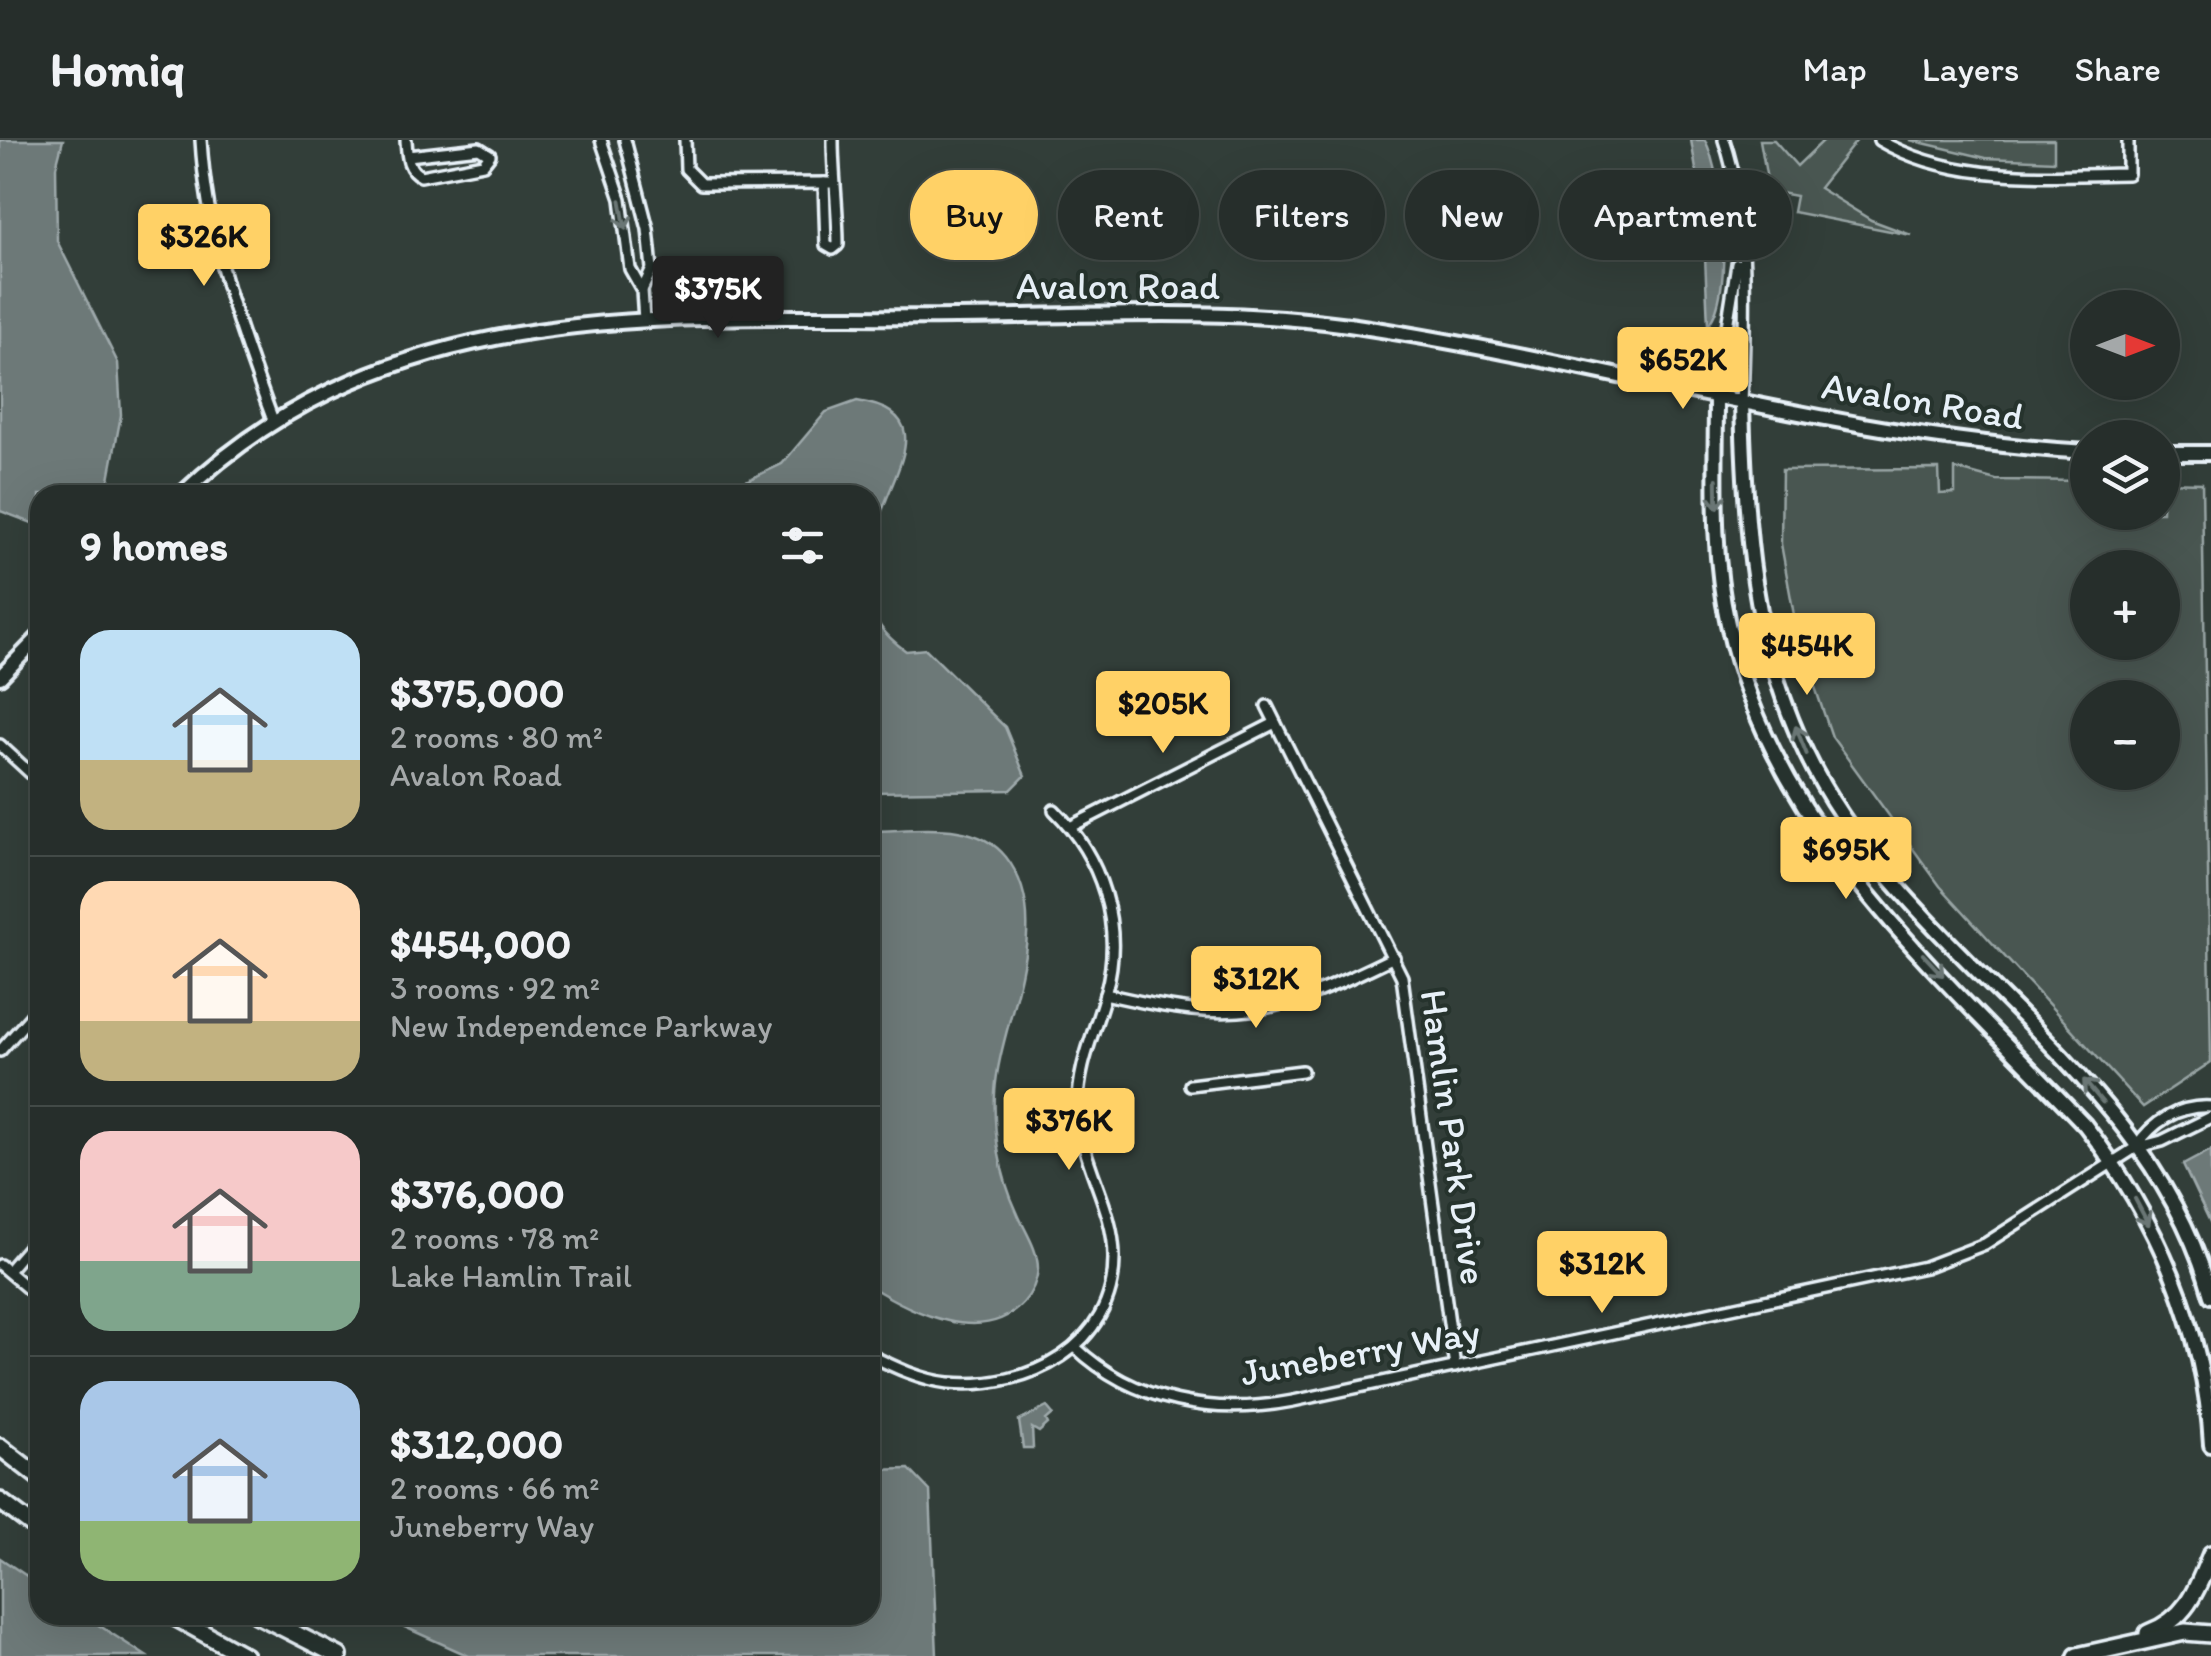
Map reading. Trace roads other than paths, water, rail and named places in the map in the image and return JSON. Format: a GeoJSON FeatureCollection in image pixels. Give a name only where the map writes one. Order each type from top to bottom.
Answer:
{"type":"FeatureCollection","features":[{"type":"Feature","properties":{"kind":"highway"},"geometry":{"type":"LineString","coordinates":[[0,1447],[30,1470]]}},
{"type":"Feature","properties":{"kind":"highway"},"geometry":{"type":"LineString","coordinates":[[0,1501],[30,1523]]}},
{"type":"Feature","properties":{"kind":"highway"},"geometry":{"type":"LineString","coordinates":[[2077,1656],[2162,1627],[2184,1610],[2211,1554]]}},
{"type":"Feature","properties":{"kind":"highway"},"geometry":{"type":"LineString","coordinates":[[189,1625],[245,1656]]}},
{"type":"Feature","properties":{"kind":"highway"},"geometry":{"type":"LineString","coordinates":[[278,1625],[340,1656]]}},
{"type":"Feature","properties":{"kind":"highway"},"geometry":{"type":"LineString","coordinates":[[2122,1643],[2185,1632],[2211,1634]]}},
{"type":"Feature","properties":{"kind":"main road","name":"Avalon Road"},"geometry":{"type":"LineString","coordinates":[[194,485],[274,422],[337,388],[455,344],[534,328],[644,320],[1284,318],[1420,338],[1742,402],[1978,443],[2070,451]]}},
{"type":"Feature","properties":{"kind":"main road"},"geometry":{"type":"LineString","coordinates":[[1716,396],[1718,566],[1728,626],[1751,701],[1794,795],[1852,877],[2085,1125],[2114,1162],[2162,1249],[2190,1323],[2203,1373],[2211,1445]]}},
{"type":"Feature","properties":{"kind":"main road"},"geometry":{"type":"LineString","coordinates":[[1742,402],[1746,534],[1755,601],[1777,681],[1808,756],[1886,872],[2053,1045],[2135,1148],[2168,1197],[2211,1296]]}},
{"type":"Feature","properties":{"kind":"main road"},"geometry":{"type":"LineString","coordinates":[[2180,453],[2211,453]]}},
{"type":"Feature","properties":{"kind":"main road"},"geometry":{"type":"LineString","coordinates":[[0,678],[30,646]]}},
{"type":"Feature","properties":{"kind":"street"},"geometry":{"type":"LineString","coordinates":[[201,140],[204,193],[224,286],[274,422]]}},
{"type":"Feature","properties":{"kind":"street"},"geometry":{"type":"LineString","coordinates":[[406,140],[408,156],[413,171],[427,176],[483,164],[490,156],[479,148],[408,156]]}},
{"type":"Feature","properties":{"kind":"street"},"geometry":{"type":"LineString","coordinates":[[601,140],[620,199],[630,270],[642,290],[644,320]]}},
{"type":"Feature","properties":{"kind":"street"},"geometry":{"type":"LineString","coordinates":[[626,140],[648,229],[652,272],[642,290]]}},
{"type":"Feature","properties":{"kind":"street"},"geometry":{"type":"LineString","coordinates":[[685,140],[686,168],[701,184],[829,183]]}},
{"type":"Feature","properties":{"kind":"street"},"geometry":{"type":"LineString","coordinates":[[829,183],[838,194],[838,244],[833,250],[826,244],[829,183],[833,140]]}},
{"type":"Feature","properties":{"kind":"street"},"geometry":{"type":"LineString","coordinates":[[1724,140],[1729,170]]}},
{"type":"Feature","properties":{"kind":"street"},"geometry":{"type":"LineString","coordinates":[[1879,140],[1930,163],[1987,173],[2128,174],[2128,140]]}},
{"type":"Feature","properties":{"kind":"street"},"geometry":{"type":"LineString","coordinates":[[1716,396],[1737,260]]}},
{"type":"Feature","properties":{"kind":"street"},"geometry":{"type":"LineString","coordinates":[[1741,260],[1742,402]]}},
{"type":"Feature","properties":{"kind":"street","name":"Hamlin Park Drive"},"geometry":{"type":"LineString","coordinates":[[1266,706],[1394,957],[1406,999],[1455,1366]]}},
{"type":"Feature","properties":{"kind":"street"},"geometry":{"type":"LineString","coordinates":[[1070,826],[1275,723]]}},
{"type":"Feature","properties":{"kind":"street"},"geometry":{"type":"LineString","coordinates":[[0,745],[30,773]]}},
{"type":"Feature","properties":{"kind":"street"},"geometry":{"type":"LineString","coordinates":[[880,1359],[936,1380],[1016,1380],[1046,1368],[1075,1347],[1103,1307],[1114,1264],[1110,1226],[1082,1146],[1078,1105],[1084,1052],[1105,994],[1112,956],[1110,912],[1096,870],[1070,826],[1054,810]]}},
{"type":"Feature","properties":{"kind":"street"},"geometry":{"type":"LineString","coordinates":[[1105,994],[1185,1012],[1256,1011],[1312,996],[1394,957]]}},
{"type":"Feature","properties":{"kind":"street"},"geometry":{"type":"LineString","coordinates":[[0,1051],[30,1017]]}},
{"type":"Feature","properties":{"kind":"street"},"geometry":{"type":"LineString","coordinates":[[1190,1085],[1302,1071]]}},
{"type":"Feature","properties":{"kind":"street"},"geometry":{"type":"LineString","coordinates":[[2135,1148],[2147,1129],[2160,1120],[2196,1106],[2211,1107]]}},
{"type":"Feature","properties":{"kind":"street"},"geometry":{"type":"LineString","coordinates":[[2135,1148],[2162,1141],[2211,1116]]}},
{"type":"Feature","properties":{"kind":"street","name":"Juneberry Way"},"geometry":{"type":"LineString","coordinates":[[1075,1347],[1102,1370],[1140,1390],[1176,1401],[1222,1407],[1293,1402],[1959,1257],[2135,1148]]}},
{"type":"Feature","properties":{"kind":"street"},"geometry":{"type":"LineString","coordinates":[[30,1243],[4,1268],[30,1290]]}}]}
